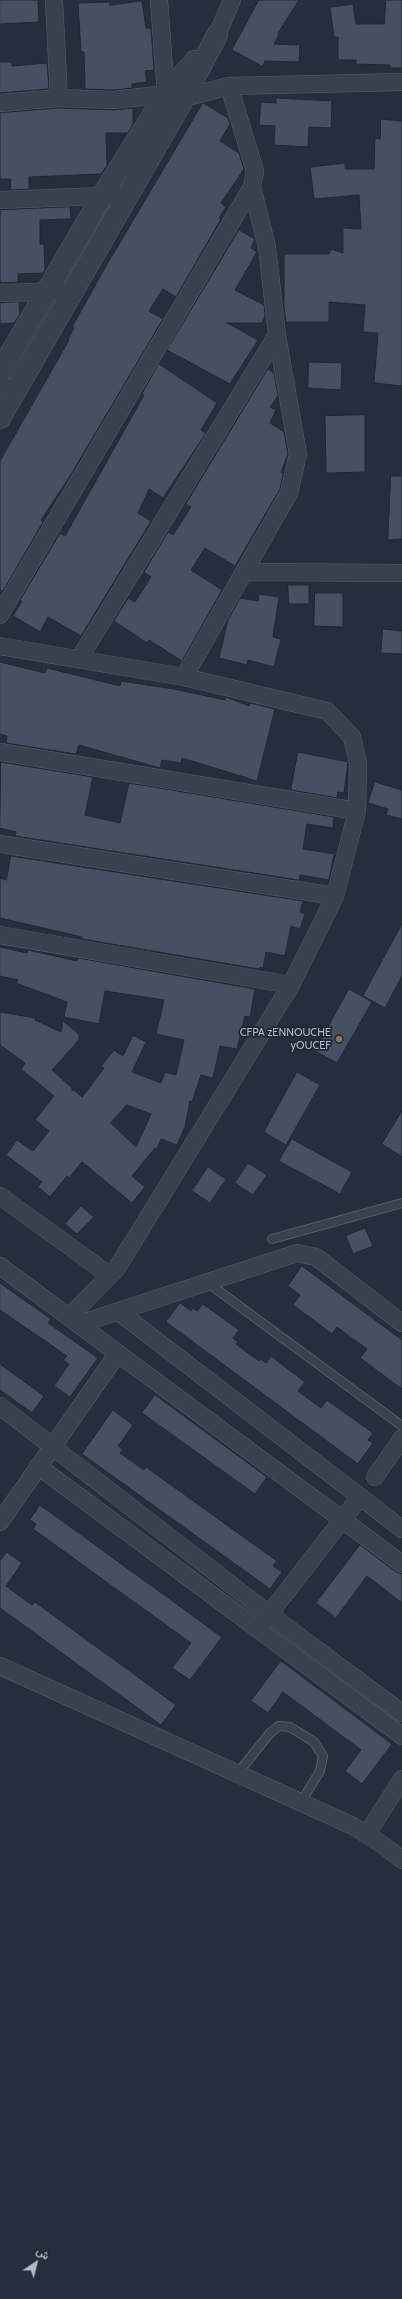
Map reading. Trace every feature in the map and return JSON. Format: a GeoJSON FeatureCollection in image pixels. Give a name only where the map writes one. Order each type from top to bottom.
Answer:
{"type":"FeatureCollection","features":[{"type":"Feature","properties":{"kind":"street"},"geometry":{"type":"LineString","coordinates":[[54,0],[59,98]]}},
{"type":"Feature","properties":{"kind":"street"},"geometry":{"type":"LineString","coordinates":[[0,418],[8,388],[71,291],[128,195],[175,96],[159,0]]}},
{"type":"Feature","properties":{"kind":"street"},"geometry":{"type":"LineString","coordinates":[[0,372],[102,196],[175,96],[217,35],[232,0]]}},
{"type":"Feature","properties":{"kind":"street"},"geometry":{"type":"LineString","coordinates":[[0,103],[59,98],[114,100],[175,96],[229,86],[402,82]]}},
{"type":"Feature","properties":{"kind":"street"},"geometry":{"type":"LineString","coordinates":[[0,615],[252,186],[256,171],[229,86]]}},
{"type":"Feature","properties":{"kind":"street"},"geometry":{"type":"LineString","coordinates":[[184,677],[289,493],[298,454],[277,336],[267,247],[252,186]]}},
{"type":"Feature","properties":{"kind":"street"},"geometry":{"type":"LineString","coordinates":[[0,200],[128,195]]}},
{"type":"Feature","properties":{"kind":"street"},"geometry":{"type":"LineString","coordinates":[[0,293],[71,291]]}},
{"type":"Feature","properties":{"kind":"street"},"geometry":{"type":"LineString","coordinates":[[79,659],[277,336]]}},
{"type":"Feature","properties":{"kind":"street"},"geometry":{"type":"LineString","coordinates":[[245,572],[402,573]]}},
{"type":"Feature","properties":{"kind":"street"},"geometry":{"type":"LineString","coordinates":[[0,646],[184,677],[327,711],[352,737],[358,763],[357,810],[335,896],[291,985],[121,1261],[74,1321]]}},
{"type":"Feature","properties":{"kind":"street"},"geometry":{"type":"LineString","coordinates":[[0,752],[357,810]]}},
{"type":"Feature","properties":{"kind":"street"},"geometry":{"type":"LineString","coordinates":[[0,844],[335,896]]}},
{"type":"Feature","properties":{"kind":"street"},"geometry":{"type":"LineString","coordinates":[[0,935],[291,985]]}},
{"type":"Feature","properties":{"kind":"street"},"geometry":{"type":"LineString","coordinates":[[0,1196],[109,1276]]}},
{"type":"Feature","properties":{"kind":"street"},"geometry":{"type":"LineString","coordinates":[[74,1321],[119,1312],[291,1254],[304,1253],[321,1261],[402,1323]]}},
{"type":"Feature","properties":{"kind":"street"},"geometry":{"type":"LineString","coordinates":[[0,1266],[402,1564]]}},
{"type":"Feature","properties":{"kind":"street"},"geometry":{"type":"LineString","coordinates":[[119,1312],[402,1529]]}},
{"type":"Feature","properties":{"kind":"street"},"geometry":{"type":"LineString","coordinates":[[0,1522],[118,1353]]}},
{"type":"Feature","properties":{"kind":"street"},"geometry":{"type":"LineString","coordinates":[[0,1406],[269,1614],[402,1713]]}},
{"type":"Feature","properties":{"kind":"street"},"geometry":{"type":"LineString","coordinates":[[375,1477],[402,1438]]}},
{"type":"Feature","properties":{"kind":"street"},"geometry":{"type":"LineString","coordinates":[[38,1466],[402,1736]]}},
{"type":"Feature","properties":{"kind":"street"},"geometry":{"type":"LineString","coordinates":[[258,1629],[360,1497]]}},
{"type":"Feature","properties":{"kind":"street"},"geometry":{"type":"LineString","coordinates":[[0,1666],[301,1802],[367,1834],[402,1860]]}},
{"type":"Feature","properties":{"kind":"street"},"geometry":{"type":"LineString","coordinates":[[367,1834],[402,1779]]}},
{"type":"Feature","properties":{"kind":"lane"},"geometry":{"type":"LineString","coordinates":[[272,1239],[402,1203]]}},
{"type":"Feature","properties":{"kind":"lane"},"geometry":{"type":"LineString","coordinates":[[208,1283],[402,1426]]}},
{"type":"Feature","properties":{"kind":"lane"},"geometry":{"type":"LineString","coordinates":[[237,1774],[274,1729],[285,1725],[290,1727],[314,1742],[323,1756],[320,1771],[301,1802]]}},
{"type":"Feature","properties":{"kind":"building"},"geometry":{"type":"Polygon","coordinates":[[[0,0],[38,0],[39,22],[0,24],[0,0]]]}},
{"type":"Feature","properties":{"kind":"building"},"geometry":{"type":"Polygon","coordinates":[[[259,0],[299,0],[278,33],[279,34],[274,44],[300,45],[299,62],[265,61],[262,66],[232,50],[259,0]]]}},
{"type":"Feature","properties":{"kind":"building"},"geometry":{"type":"Polygon","coordinates":[[[386,0],[402,0],[402,68],[390,68],[390,65],[356,64],[356,60],[338,60],[338,37],[334,37],[330,7],[353,4],[356,24],[384,24],[386,0]]]}},
{"type":"Feature","properties":{"kind":"building"},"geometry":{"type":"Polygon","coordinates":[[[142,1],[146,28],[151,28],[154,70],[145,71],[147,82],[132,84],[132,88],[114,90],[85,89],[84,52],[81,52],[78,3],[109,2],[110,5],[142,1]]]}},
{"type":"Feature","properties":{"kind":"building"},"geometry":{"type":"Polygon","coordinates":[[[0,62],[12,62],[12,66],[47,63],[49,89],[0,93],[0,62]]]}},
{"type":"Feature","properties":{"kind":"building"},"geometry":{"type":"Polygon","coordinates":[[[276,98],[332,101],[331,128],[309,127],[308,147],[274,145],[275,126],[259,125],[261,102],[276,103],[276,98]]]}},
{"type":"Feature","properties":{"kind":"building"},"geometry":{"type":"Polygon","coordinates":[[[203,103],[228,118],[230,124],[220,141],[239,153],[244,169],[221,203],[226,207],[219,218],[221,219],[176,297],[163,289],[149,311],[163,319],[70,476],[41,520],[43,522],[3,591],[0,590],[0,461],[69,340],[74,328],[72,327],[106,266],[203,103]]]}},
{"type":"Feature","properties":{"kind":"building"},"geometry":{"type":"Polygon","coordinates":[[[59,108],[114,110],[133,108],[133,124],[128,133],[106,133],[107,166],[101,174],[29,177],[29,189],[10,190],[11,179],[0,179],[0,113],[59,108]]]}},
{"type":"Feature","properties":{"kind":"building"},"geometry":{"type":"Polygon","coordinates":[[[381,119],[402,121],[402,386],[374,383],[378,333],[363,332],[365,305],[329,302],[329,322],[286,322],[284,307],[284,254],[329,254],[331,249],[343,253],[343,228],[361,229],[359,195],[314,199],[310,167],[345,163],[345,169],[374,169],[375,138],[380,139],[381,119]]]}},
{"type":"Feature","properties":{"kind":"building"},"geometry":{"type":"Polygon","coordinates":[[[70,207],[71,219],[40,220],[40,244],[44,244],[45,270],[43,273],[18,274],[18,282],[0,283],[0,210],[70,207]]]}},
{"type":"Feature","properties":{"kind":"building"},"geometry":{"type":"Polygon","coordinates":[[[239,230],[255,239],[251,248],[257,252],[235,290],[264,305],[265,317],[262,323],[227,323],[258,340],[230,384],[167,350],[239,230]]]}},
{"type":"Feature","properties":{"kind":"building"},"geometry":{"type":"Polygon","coordinates":[[[19,302],[20,314],[14,323],[0,324],[0,303],[19,302]]]}},
{"type":"Feature","properties":{"kind":"building"},"geometry":{"type":"Polygon","coordinates":[[[309,362],[342,363],[341,390],[308,388],[309,362]]]}},
{"type":"Feature","properties":{"kind":"building"},"geometry":{"type":"Polygon","coordinates":[[[159,364],[217,403],[201,430],[206,433],[163,498],[149,489],[138,513],[151,521],[81,636],[48,617],[40,632],[13,616],[22,601],[20,600],[60,533],[65,536],[144,395],[142,394],[159,364]]]}},
{"type":"Feature","properties":{"kind":"building"},"geometry":{"type":"Polygon","coordinates":[[[268,369],[274,373],[278,396],[270,407],[276,410],[270,423],[284,432],[288,454],[281,472],[283,474],[280,489],[235,566],[205,548],[191,570],[222,590],[182,661],[149,640],[147,643],[114,621],[128,598],[135,602],[151,577],[144,572],[168,532],[173,535],[191,507],[186,504],[268,369]]]}},
{"type":"Feature","properties":{"kind":"building"},"geometry":{"type":"Polygon","coordinates":[[[365,415],[365,472],[326,473],[325,416],[365,415]]]}},
{"type":"Feature","properties":{"kind":"building"},"geometry":{"type":"Polygon","coordinates":[[[391,476],[402,476],[402,539],[388,540],[391,476]]]}},
{"type":"Feature","properties":{"kind":"building"},"geometry":{"type":"Polygon","coordinates":[[[288,585],[309,585],[309,604],[289,604],[288,585]]]}},
{"type":"Feature","properties":{"kind":"building"},"geometry":{"type":"Polygon","coordinates":[[[315,593],[343,593],[343,627],[314,626],[315,593]]]}},
{"type":"Feature","properties":{"kind":"building"},"geometry":{"type":"Polygon","coordinates":[[[259,594],[279,597],[273,637],[281,639],[274,667],[248,660],[247,665],[219,658],[228,620],[240,598],[258,601],[259,594]]]}},
{"type":"Feature","properties":{"kind":"building"},"geometry":{"type":"Polygon","coordinates":[[[383,629],[402,631],[402,654],[381,653],[383,629]]]}},
{"type":"Feature","properties":{"kind":"building"},"geometry":{"type":"Polygon","coordinates":[[[0,662],[45,673],[47,668],[120,686],[121,681],[174,689],[225,700],[226,697],[249,706],[250,703],[275,709],[257,781],[182,758],[181,763],[162,760],[160,768],[79,745],[76,754],[6,743],[7,736],[0,734],[0,662]]]}},
{"type":"Feature","properties":{"kind":"building"},"geometry":{"type":"Polygon","coordinates":[[[298,752],[348,762],[344,793],[338,792],[337,798],[291,790],[298,752]]]}},
{"type":"Feature","properties":{"kind":"building"},"geometry":{"type":"Polygon","coordinates":[[[1,762],[93,777],[85,815],[120,823],[129,783],[334,817],[333,828],[307,824],[303,849],[334,854],[329,880],[300,875],[299,880],[15,836],[16,832],[0,828],[1,762]]]}},
{"type":"Feature","properties":{"kind":"building"},"geometry":{"type":"Polygon","coordinates":[[[375,782],[402,790],[402,819],[386,815],[388,809],[368,803],[375,782]]]}},
{"type":"Feature","properties":{"kind":"building"},"geometry":{"type":"Polygon","coordinates":[[[11,856],[303,901],[300,912],[305,914],[300,929],[291,926],[285,956],[266,952],[263,968],[260,967],[259,969],[82,939],[82,937],[0,918],[0,878],[6,880],[11,856]]]}},
{"type":"Feature","properties":{"kind":"building"},"geometry":{"type":"Polygon","coordinates":[[[402,924],[402,976],[385,1008],[363,996],[402,924]]]}},
{"type":"Feature","properties":{"kind":"building"},"geometry":{"type":"Polygon","coordinates":[[[0,947],[27,953],[28,950],[77,961],[78,958],[255,989],[250,1017],[245,1016],[237,1049],[220,1046],[213,1078],[201,1075],[192,1102],[190,1101],[185,1127],[177,1145],[161,1139],[157,1149],[155,1148],[132,1176],[145,1187],[132,1203],[82,1162],[69,1178],[67,1176],[50,1197],[38,1187],[42,1182],[6,1155],[17,1140],[33,1151],[49,1131],[35,1120],[54,1096],[21,1069],[25,1063],[0,1045],[0,1012],[36,1018],[35,1020],[61,1032],[63,1021],[79,1034],[79,1040],[52,1070],[72,1088],[72,1091],[73,1089],[82,1097],[104,1068],[101,1066],[114,1050],[123,1056],[133,1035],[146,1042],[132,1072],[161,1083],[165,1072],[176,1075],[184,1040],[156,1034],[164,1000],[105,991],[99,1024],[64,1017],[67,1002],[16,983],[18,980],[0,976],[0,947]],[[127,1105],[111,1123],[136,1147],[151,1114],[127,1105]]]}},
{"type":"Feature","properties":{"kind":"building"},"geometry":{"type":"Polygon","coordinates":[[[349,989],[372,1002],[337,1063],[315,1051],[349,989]]]}},
{"type":"Feature","properties":{"kind":"building"},"geometry":{"type":"Polygon","coordinates":[[[297,1072],[320,1085],[286,1145],[264,1132],[297,1072]]]}},
{"type":"Feature","properties":{"kind":"building"},"geometry":{"type":"Polygon","coordinates":[[[402,1111],[402,1157],[382,1144],[402,1111]]]}},
{"type":"Feature","properties":{"kind":"building"},"geometry":{"type":"Polygon","coordinates":[[[292,1139],[352,1172],[340,1194],[279,1161],[292,1139]]]}},
{"type":"Feature","properties":{"kind":"building"},"geometry":{"type":"Polygon","coordinates":[[[248,1163],[267,1175],[253,1195],[235,1183],[248,1163]]]}},
{"type":"Feature","properties":{"kind":"building"},"geometry":{"type":"Polygon","coordinates":[[[208,1167],[226,1179],[210,1203],[192,1191],[208,1167]]]}},
{"type":"Feature","properties":{"kind":"building"},"geometry":{"type":"Polygon","coordinates":[[[81,1206],[94,1217],[77,1234],[65,1224],[81,1206]]]}},
{"type":"Feature","properties":{"kind":"building"},"geometry":{"type":"Polygon","coordinates":[[[365,1228],[373,1246],[353,1254],[346,1236],[365,1228]]]}},
{"type":"Feature","properties":{"kind":"building"},"geometry":{"type":"Polygon","coordinates":[[[302,1266],[402,1340],[402,1389],[360,1358],[367,1349],[337,1327],[332,1334],[293,1305],[300,1295],[288,1286],[302,1266]]]}},
{"type":"Feature","properties":{"kind":"building"},"geometry":{"type":"Polygon","coordinates":[[[0,1283],[51,1319],[48,1323],[98,1358],[70,1397],[54,1386],[69,1364],[63,1360],[67,1356],[0,1310],[0,1283]]]}},
{"type":"Feature","properties":{"kind":"building"},"geometry":{"type":"Polygon","coordinates":[[[180,1303],[191,1311],[193,1308],[197,1311],[203,1304],[239,1330],[233,1338],[238,1342],[236,1344],[259,1361],[261,1359],[266,1363],[271,1356],[305,1382],[298,1391],[321,1408],[327,1400],[373,1433],[368,1440],[373,1443],[358,1464],[166,1322],[180,1303]]]}},
{"type":"Feature","properties":{"kind":"building"},"geometry":{"type":"Polygon","coordinates":[[[0,1364],[44,1396],[32,1413],[0,1390],[0,1364]]]}},
{"type":"Feature","properties":{"kind":"building"},"geometry":{"type":"Polygon","coordinates":[[[155,1395],[267,1477],[255,1494],[142,1413],[155,1395]]]}},
{"type":"Feature","properties":{"kind":"building"},"geometry":{"type":"Polygon","coordinates":[[[113,1410],[133,1425],[118,1446],[123,1450],[120,1453],[144,1470],[146,1467],[277,1561],[273,1566],[282,1572],[270,1589],[82,1454],[113,1410]]]}},
{"type":"Feature","properties":{"kind":"building"},"geometry":{"type":"Polygon","coordinates":[[[40,1505],[222,1637],[190,1680],[172,1668],[191,1643],[33,1529],[36,1524],[30,1520],[40,1505]]]}},
{"type":"Feature","properties":{"kind":"building"},"geometry":{"type":"Polygon","coordinates":[[[360,1545],[396,1572],[402,1574],[402,1603],[367,1576],[336,1618],[316,1603],[360,1545]]]}},
{"type":"Feature","properties":{"kind":"building"},"geometry":{"type":"Polygon","coordinates":[[[7,1552],[22,1563],[6,1586],[32,1605],[35,1602],[176,1705],[161,1725],[0,1608],[0,1561],[7,1552]]]}},
{"type":"Feature","properties":{"kind":"building"},"geometry":{"type":"Polygon","coordinates":[[[281,1661],[392,1744],[362,1784],[345,1771],[361,1750],[283,1692],[268,1713],[251,1701],[281,1661]]]}},
{"type":"Feature","properties":{"kind":"place","name":"CFPA zENNOUCHE yOUCEF"},"geometry":{"type":"Point","coordinates":[339,1039]}}]}
